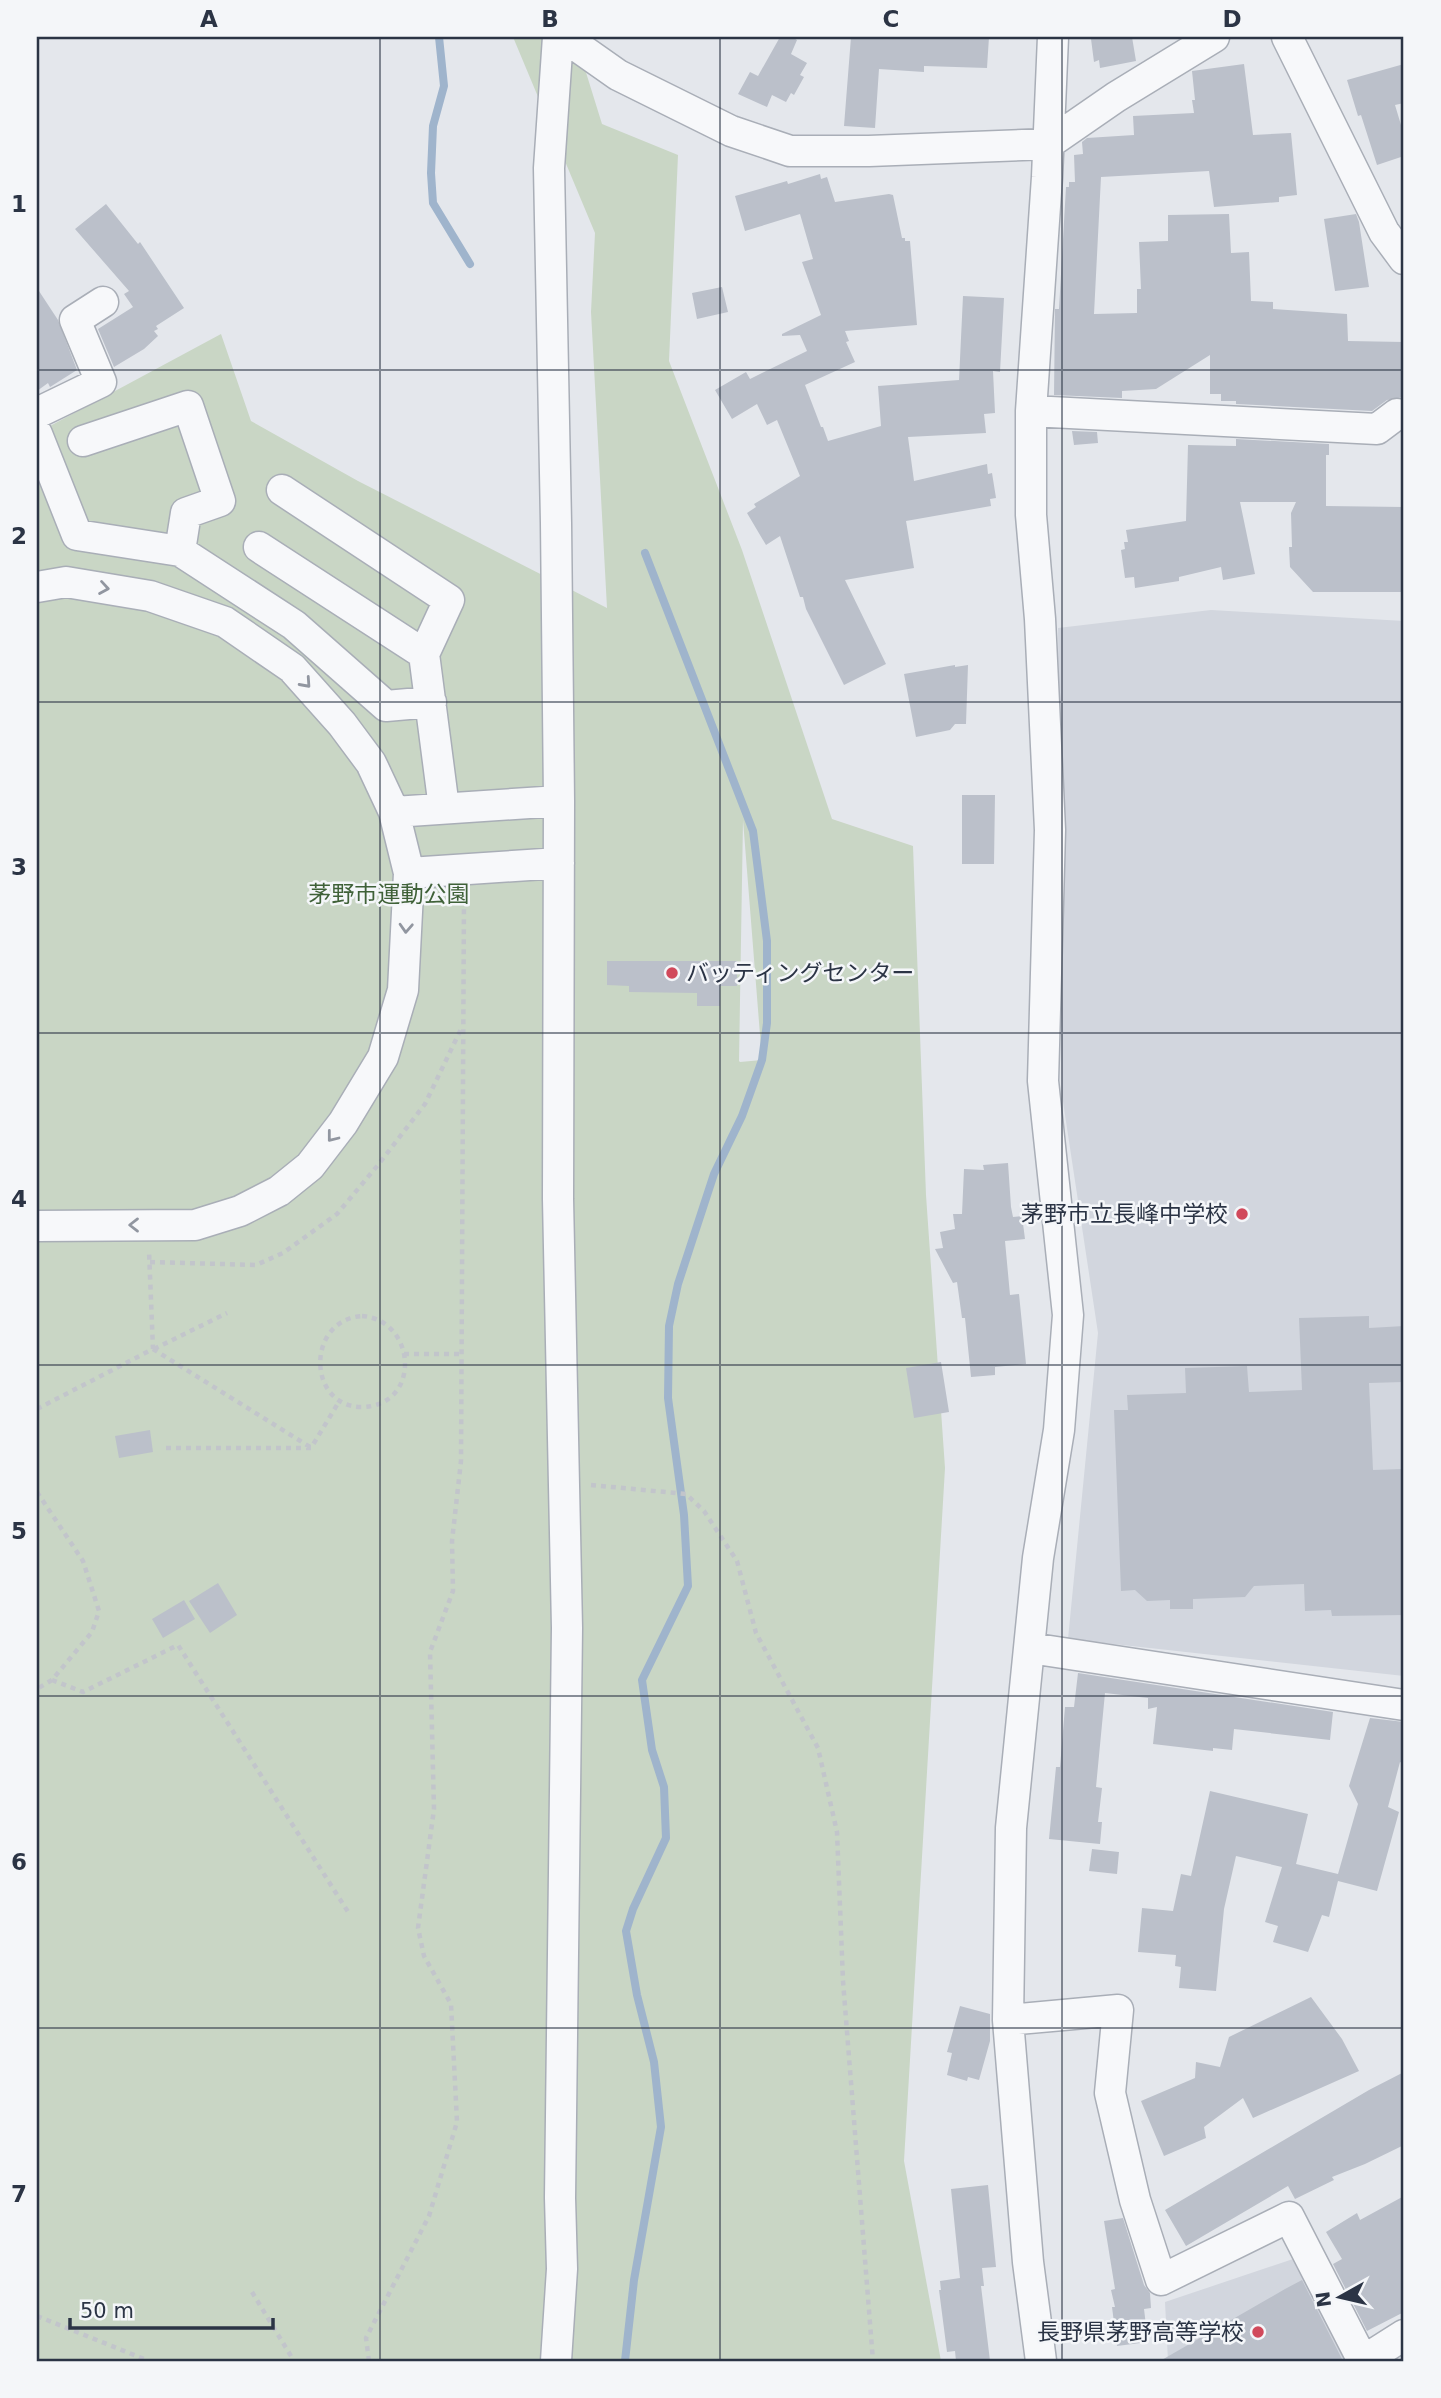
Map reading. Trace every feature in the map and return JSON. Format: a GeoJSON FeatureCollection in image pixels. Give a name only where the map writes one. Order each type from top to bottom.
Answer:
{"type":"FeatureCollection","features":[{"type":"Feature","properties":{"kind":"street"},"geometry":{"type":"LineString","coordinates":[[556,2361],[562,2269],[560,2171],[567,1628],[558,1199],[559,802],[549,168],[558,37]]}},
{"type":"Feature","properties":{"kind":"street"},"geometry":{"type":"LineString","coordinates":[[564,37],[618,75],[673,104],[731,131],[790,151],[869,151],[1048,144],[1116,97],[1214,37]]}},
{"type":"Feature","properties":{"kind":"street"},"geometry":{"type":"LineString","coordinates":[[1041,2361],[1028,2262],[1009,2020],[1012,1828],[1038,1558],[1059,1430],[1068,1315],[1043,1082],[1050,830],[1040,620],[1031,515],[1031,411],[1053,37]]}},
{"type":"Feature","properties":{"kind":"street"},"geometry":{"type":"LineString","coordinates":[[1287,37],[1384,232],[1404,260]]}},
{"type":"Feature","properties":{"kind":"street"},"geometry":{"type":"LineString","coordinates":[[37,413],[101,382],[75,320],[103,302]]}},
{"type":"Feature","properties":{"kind":"street"},"geometry":{"type":"LineString","coordinates":[[83,442],[188,406],[220,500],[186,513],[180,551]]}},
{"type":"Feature","properties":{"kind":"street"},"geometry":{"type":"LineString","coordinates":[[1031,411],[1377,429],[1397,414],[1404,415]]}},
{"type":"Feature","properties":{"kind":"street"},"geometry":{"type":"LineString","coordinates":[[37,434],[77,535],[180,551],[294,625],[386,706],[430,702]]}},
{"type":"Feature","properties":{"kind":"street"},"geometry":{"type":"LineString","coordinates":[[282,490],[449,600],[424,654],[444,808]]}},
{"type":"Feature","properties":{"kind":"street"},"geometry":{"type":"LineString","coordinates":[[259,547],[424,654]]}},
{"type":"Feature","properties":{"kind":"street"},"geometry":{"type":"LineString","coordinates":[[37,587],[66,582],[150,596],[225,622],[292,668],[326,705],[372,763],[394,813],[409,873],[402,990],[383,1057],[343,1123],[310,1166],[279,1191],[240,1211],[195,1225],[37,1226]]}},
{"type":"Feature","properties":{"kind":"street"},"geometry":{"type":"LineString","coordinates":[[394,813],[559,802]]}},
{"type":"Feature","properties":{"kind":"street"},"geometry":{"type":"LineString","coordinates":[[409,873],[559,863]]}},
{"type":"Feature","properties":{"kind":"street"},"geometry":{"type":"LineString","coordinates":[[1030,1648],[1404,1705]]}},
{"type":"Feature","properties":{"kind":"street"},"geometry":{"type":"LineString","coordinates":[[1009,2020],[1118,2010],[1110,2093],[1135,2200],[1161,2280],[1289,2217],[1363,2361],[1404,2335]]}},
{"type":"Feature","properties":{"kind":"path"},"geometry":{"type":"LineString","coordinates":[[369,2361],[366,2338],[429,2216],[457,2122],[451,2004],[424,1956],[418,1928],[434,1809],[430,1652],[453,1591],[452,1541],[461,1461],[464,885]]}},
{"type":"Feature","properties":{"kind":"path"},"geometry":{"type":"LineString","coordinates":[[148,1225],[153,1349]]}},
{"type":"Feature","properties":{"kind":"path"},"geometry":{"type":"LineString","coordinates":[[37,1409],[227,1313]]}},
{"type":"Feature","properties":{"kind":"path"},"geometry":{"type":"LineString","coordinates":[[352,1317],[369,1317],[386,1323],[404,1354],[406,1370],[397,1392],[376,1405],[363,1407],[350,1406],[340,1400],[326,1384],[319,1363],[322,1345],[336,1326],[352,1317]]}},
{"type":"Feature","properties":{"kind":"path"},"geometry":{"type":"LineString","coordinates":[[153,1349],[311,1448]]}},
{"type":"Feature","properties":{"kind":"path"},"geometry":{"type":"LineString","coordinates":[[404,1354],[461,1354]]}},
{"type":"Feature","properties":{"kind":"path"},"geometry":{"type":"LineString","coordinates":[[311,1448],[340,1400]]}},
{"type":"Feature","properties":{"kind":"path"},"geometry":{"type":"LineString","coordinates":[[166,1448],[311,1448]]}},
{"type":"Feature","properties":{"kind":"path"},"geometry":{"type":"LineString","coordinates":[[591,1485],[686,1494],[704,1511],[737,1561],[757,1633],[818,1748],[837,1832],[843,1981],[873,2361]]}},
{"type":"Feature","properties":{"kind":"path"},"geometry":{"type":"LineString","coordinates":[[37,1492],[83,1561],[99,1611],[92,1633],[52,1680],[37,1689]]}},
{"type":"Feature","properties":{"kind":"path"},"geometry":{"type":"LineString","coordinates":[[52,1680],[83,1692],[178,1645],[350,1915]]}},
{"type":"Feature","properties":{"kind":"path"},"geometry":{"type":"LineString","coordinates":[[252,2292],[294,2361]]}},
{"type":"Feature","properties":{"kind":"path"},"geometry":{"type":"LineString","coordinates":[[37,2316],[149,2361]]}},
{"type":"Feature","properties":{"kind":"shaded area","name":"茅野市立長峰中学校"},"geometry":{"type":"Polygon","coordinates":[[[1211,610],[1404,621],[1404,1676],[1068,1639],[1098,1333],[1062,1095],[1058,628],[1211,610]]]}},
{"type":"Feature","properties":{"kind":"shaded area","name":"長野県茅野高等学校"},"geometry":{"type":"Polygon","coordinates":[[[1296,2258],[1372,2361],[1168,2361],[1165,2302],[1296,2258]]]}},
{"type":"Feature","properties":{"kind":"green space","name":"茅野市運動公園"},"geometry":{"type":"Polygon","coordinates":[[[513,37],[575,37],[602,124],[678,155],[669,361],[742,550],[832,819],[913,846],[926,1195],[945,1468],[904,2161],[941,2361],[37,2361],[37,433],[221,334],[251,421],[358,481],[607,608],[591,312],[595,233],[513,37]],[[743,820],[739,1061],[762,1060],[743,820]]]}},
{"type":"Feature","properties":{"kind":"building"},"geometry":{"type":"Polygon","coordinates":[[[780,37],[797,40],[791,54],[807,63],[800,75],[804,77],[794,95],[791,93],[786,102],[772,95],[767,107],[738,94],[750,72],[758,76],[780,37]]]}},
{"type":"Feature","properties":{"kind":"building"},"geometry":{"type":"Polygon","coordinates":[[[851,37],[989,37],[987,68],[924,66],[924,72],[879,69],[875,128],[844,126],[851,37]]]}},
{"type":"Feature","properties":{"kind":"building"},"geometry":{"type":"Polygon","coordinates":[[[1094,37],[1132,37],[1136,61],[1100,68],[1099,60],[1094,62],[1091,39],[1095,39],[1094,37]]]}},
{"type":"Feature","properties":{"kind":"building"},"geometry":{"type":"Polygon","coordinates":[[[1244,64],[1253,135],[1291,133],[1297,195],[1279,197],[1279,202],[1214,207],[1209,171],[1101,177],[1094,314],[1137,313],[1137,289],[1141,289],[1139,242],[1168,241],[1168,215],[1229,214],[1231,253],[1249,252],[1251,301],[1273,302],[1273,309],[1347,314],[1348,341],[1404,342],[1404,397],[1387,400],[1372,411],[1221,401],[1221,394],[1210,394],[1210,355],[1156,389],[1122,391],[1122,398],[1054,395],[1055,309],[1059,309],[1066,187],[1069,187],[1069,182],[1075,182],[1074,155],[1083,154],[1082,142],[1087,138],[1134,135],[1133,116],[1194,113],[1192,71],[1244,64]]]}},
{"type":"Feature","properties":{"kind":"building"},"geometry":{"type":"Polygon","coordinates":[[[1404,64],[1404,103],[1395,105],[1404,135],[1404,156],[1377,165],[1347,80],[1404,64]]]}},
{"type":"Feature","properties":{"kind":"building"},"geometry":{"type":"Polygon","coordinates":[[[820,174],[821,179],[827,177],[835,202],[893,195],[902,238],[910,241],[917,325],[845,331],[849,341],[846,342],[855,362],[805,385],[828,441],[881,426],[878,386],[959,380],[963,296],[1004,298],[1000,372],[993,371],[995,413],[984,414],[986,433],[908,437],[914,481],[987,464],[988,474],[992,473],[996,498],[990,499],[991,506],[906,521],[914,568],[845,580],[886,664],[844,685],[806,609],[803,597],[800,597],[780,536],[766,545],[747,513],[756,507],[754,504],[800,476],[777,420],[767,425],[757,404],[732,419],[715,390],[746,372],[750,379],[807,351],[800,335],[782,334],[821,315],[802,262],[813,259],[800,214],[745,231],[735,196],[820,174]]]}},
{"type":"Feature","properties":{"kind":"building"},"geometry":{"type":"Polygon","coordinates":[[[106,204],[138,244],[140,242],[184,308],[156,326],[158,329],[154,331],[158,336],[144,349],[114,367],[98,329],[133,307],[124,294],[129,291],[75,229],[106,204]]]}},
{"type":"Feature","properties":{"kind":"building"},"geometry":{"type":"Polygon","coordinates":[[[1356,214],[1369,287],[1335,291],[1324,219],[1356,214]]]}},
{"type":"Feature","properties":{"kind":"building"},"geometry":{"type":"Polygon","coordinates":[[[722,287],[728,312],[697,319],[692,293],[722,287]]]}},
{"type":"Feature","properties":{"kind":"building"},"geometry":{"type":"Polygon","coordinates":[[[37,288],[58,320],[77,370],[50,387],[48,383],[37,391],[37,288]]]}},
{"type":"Feature","properties":{"kind":"building"},"geometry":{"type":"Polygon","coordinates":[[[1072,431],[1097,432],[1098,443],[1074,445],[1072,431]]]}},
{"type":"Feature","properties":{"kind":"building"},"geometry":{"type":"Polygon","coordinates":[[[1236,439],[1329,444],[1329,455],[1326,455],[1326,506],[1404,507],[1404,592],[1313,592],[1290,567],[1291,513],[1296,502],[1240,502],[1255,574],[1223,580],[1221,567],[1179,577],[1179,581],[1135,588],[1134,577],[1125,578],[1121,550],[1125,549],[1124,542],[1128,542],[1126,530],[1186,521],[1188,445],[1236,446],[1236,439]]]}},
{"type":"Feature","properties":{"kind":"building"},"geometry":{"type":"Polygon","coordinates":[[[968,665],[966,724],[955,724],[950,730],[916,737],[904,674],[968,665]]]}},
{"type":"Feature","properties":{"kind":"building"},"geometry":{"type":"Polygon","coordinates":[[[962,795],[995,795],[994,864],[962,864],[962,795]]]}},
{"type":"Feature","properties":{"kind":"building","name":"バッティングセンター"},"geometry":{"type":"Polygon","coordinates":[[[607,961],[737,961],[737,986],[720,986],[720,1006],[697,1006],[697,993],[629,992],[629,986],[607,985],[607,961]]]}},
{"type":"Feature","properties":{"kind":"building"},"geometry":{"type":"Polygon","coordinates":[[[1008,1163],[1013,1217],[1022,1216],[1025,1239],[1005,1241],[1010,1295],[1019,1294],[1026,1364],[995,1367],[995,1375],[971,1377],[965,1318],[962,1318],[957,1282],[953,1283],[935,1249],[943,1248],[940,1232],[955,1229],[953,1214],[962,1214],[964,1169],[984,1170],[983,1165],[1008,1163]]]}},
{"type":"Feature","properties":{"kind":"building"},"geometry":{"type":"Polygon","coordinates":[[[1369,1316],[1369,1328],[1404,1326],[1404,1382],[1369,1383],[1373,1470],[1403,1469],[1404,1615],[1332,1616],[1331,1610],[1305,1611],[1304,1584],[1254,1586],[1245,1597],[1193,1599],[1193,1609],[1170,1609],[1170,1600],[1147,1601],[1135,1590],[1121,1591],[1114,1410],[1128,1410],[1127,1395],[1186,1393],[1185,1368],[1247,1366],[1249,1392],[1302,1390],[1299,1318],[1369,1316]]]}},
{"type":"Feature","properties":{"kind":"building"},"geometry":{"type":"Polygon","coordinates":[[[941,1362],[949,1412],[914,1418],[906,1368],[941,1362]]]}},
{"type":"Feature","properties":{"kind":"building"},"geometry":{"type":"Polygon","coordinates":[[[150,1430],[153,1452],[119,1458],[115,1436],[150,1430]]]}},
{"type":"Feature","properties":{"kind":"building"},"geometry":{"type":"Polygon","coordinates":[[[218,1583],[237,1615],[210,1633],[189,1601],[218,1583]]]}},
{"type":"Feature","properties":{"kind":"building"},"geometry":{"type":"Polygon","coordinates":[[[184,1600],[195,1619],[163,1638],[152,1619],[184,1600]]]}},
{"type":"Feature","properties":{"kind":"building"},"geometry":{"type":"Polygon","coordinates":[[[1078,1673],[1333,1712],[1330,1740],[1234,1729],[1232,1750],[1213,1748],[1213,1751],[1153,1744],[1157,1707],[1148,1709],[1148,1698],[1105,1693],[1096,1787],[1102,1788],[1098,1822],[1102,1822],[1100,1844],[1049,1839],[1056,1767],[1060,1767],[1065,1707],[1074,1707],[1078,1673]]]}},
{"type":"Feature","properties":{"kind":"building"},"geometry":{"type":"Polygon","coordinates":[[[1370,1718],[1404,1722],[1404,1764],[1400,1762],[1388,1807],[1399,1812],[1377,1891],[1338,1881],[1329,1917],[1322,1915],[1308,1952],[1273,1942],[1278,1926],[1265,1922],[1282,1867],[1236,1856],[1224,1909],[1216,1991],[1179,1988],[1181,1967],[1175,1966],[1176,1955],[1138,1952],[1142,1908],[1173,1911],[1181,1874],[1191,1876],[1210,1791],[1308,1814],[1296,1864],[1338,1874],[1358,1804],[1349,1786],[1370,1718]]]}},
{"type":"Feature","properties":{"kind":"building"},"geometry":{"type":"Polygon","coordinates":[[[1092,1849],[1119,1852],[1117,1874],[1089,1871],[1092,1849]]]}},
{"type":"Feature","properties":{"kind":"building"},"geometry":{"type":"Polygon","coordinates":[[[1311,1997],[1342,2039],[1359,2071],[1253,2118],[1243,2098],[1204,2127],[1206,2138],[1164,2156],[1141,2101],[1195,2078],[1196,2062],[1220,2067],[1229,2037],[1311,1997]]]}},
{"type":"Feature","properties":{"kind":"building"},"geometry":{"type":"Polygon","coordinates":[[[960,2006],[990,2014],[990,2041],[979,2080],[968,2077],[967,2081],[947,2075],[952,2053],[947,2052],[960,2006]]]}},
{"type":"Feature","properties":{"kind":"building"},"geometry":{"type":"Polygon","coordinates":[[[1404,2072],[1404,2145],[1332,2177],[1334,2180],[1295,2199],[1288,2186],[1186,2246],[1165,2210],[1404,2072]]]}},
{"type":"Feature","properties":{"kind":"building"},"geometry":{"type":"Polygon","coordinates":[[[988,2185],[996,2267],[982,2268],[984,2286],[981,2286],[990,2361],[956,2361],[955,2351],[947,2352],[939,2290],[940,2281],[960,2278],[951,2189],[988,2185]]]}},
{"type":"Feature","properties":{"kind":"building"},"geometry":{"type":"Polygon","coordinates":[[[1404,2196],[1404,2312],[1367,2331],[1333,2264],[1342,2259],[1326,2232],[1357,2213],[1360,2220],[1404,2196]]]}},
{"type":"Feature","properties":{"kind":"building"},"geometry":{"type":"Polygon","coordinates":[[[1123,2218],[1144,2285],[1150,2293],[1151,2308],[1144,2309],[1148,2342],[1117,2346],[1112,2307],[1115,2307],[1111,2290],[1115,2289],[1104,2221],[1123,2218]]]}},
{"type":"Feature","properties":{"kind":"building"},"geometry":{"type":"Polygon","coordinates":[[[1302,2280],[1343,2361],[1160,2361],[1285,2289],[1302,2280]]]}},
{"type":"Feature","properties":{"kind":"waterway"},"geometry":{"type":"LineString","coordinates":[[439,37],[444,86],[433,126],[433,203],[470,264]]}},
{"type":"Feature","properties":{"kind":"waterway"},"geometry":{"type":"LineString","coordinates":[[625,2361],[634,2280],[661,2127],[654,2062],[637,1995],[626,1931],[633,1909],[666,1838],[664,1787],[652,1750],[642,1680],[688,1586],[684,1515],[668,1398],[669,1326],[678,1284],[714,1174],[742,1116],[762,1060],[767,1023],[767,941],[753,831],[645,553]]}},
{"type":"Feature","properties":{"kind":"place","name":"バッティングセンター"},"geometry":{"type":"Point","coordinates":[672,973]}},
{"type":"Feature","properties":{"kind":"place","name":"茅野市立長峰中学校"},"geometry":{"type":"Point","coordinates":[1242,1214]}},
{"type":"Feature","properties":{"kind":"place","name":"長野県茅野高等学校"},"geometry":{"type":"Point","coordinates":[1258,2332]}}]}
